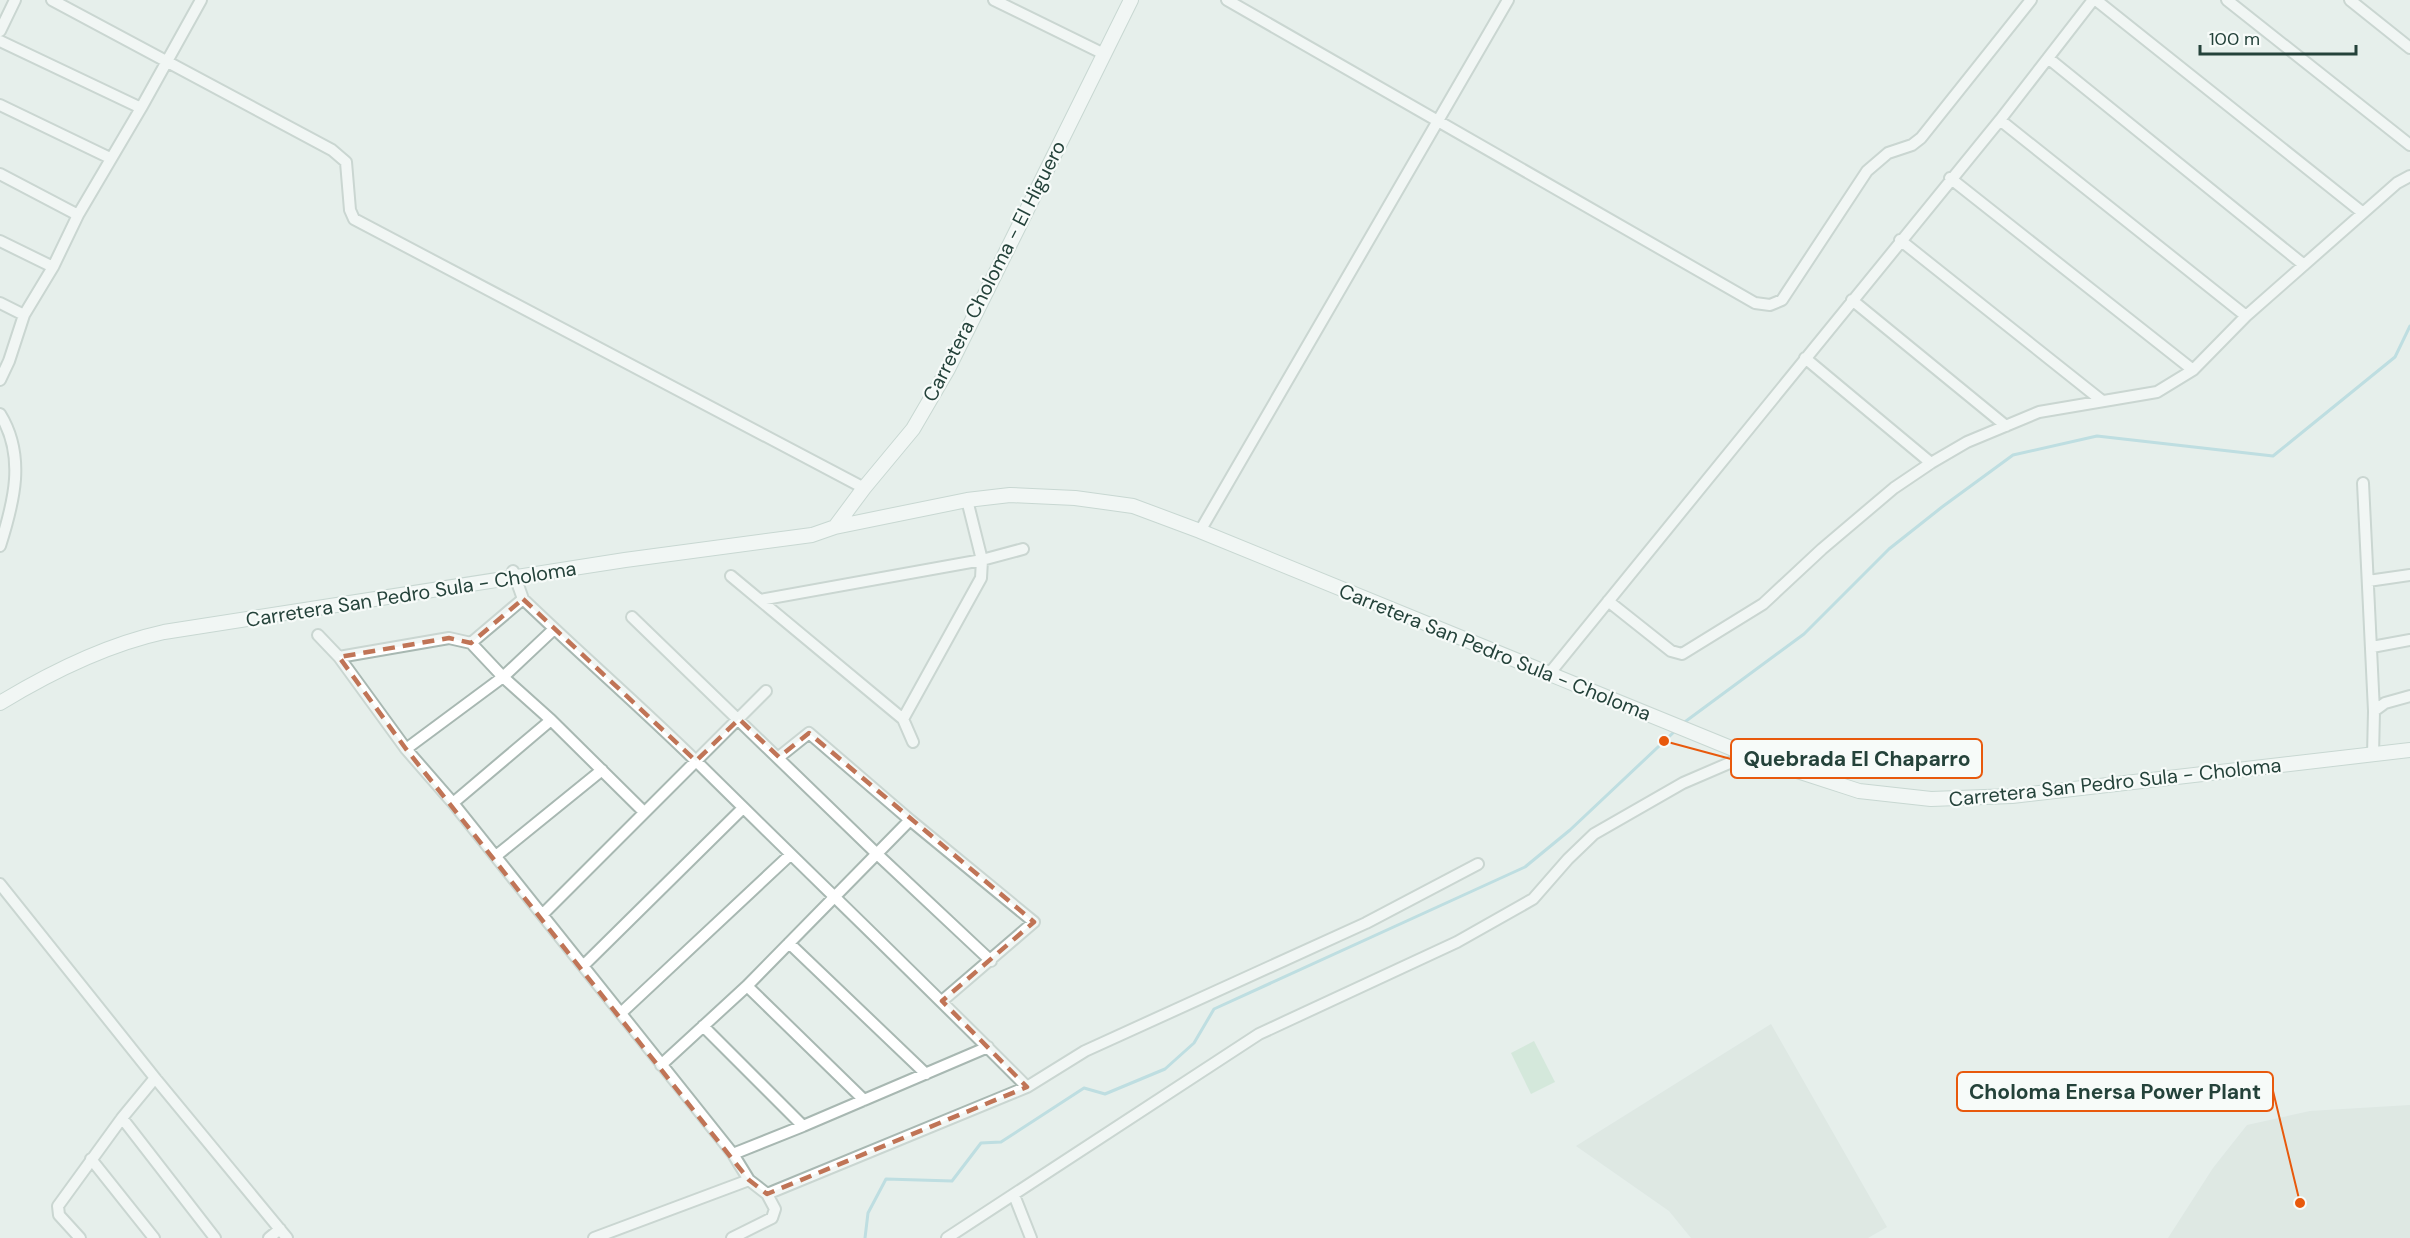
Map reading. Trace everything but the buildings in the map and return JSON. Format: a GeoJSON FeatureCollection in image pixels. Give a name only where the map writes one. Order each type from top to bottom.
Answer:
{"type":"FeatureCollection","features":[{"type":"Feature","properties":{"kind":"main road","name":"Carretera Choloma - El Higuero"},"geometry":{"type":"LineString","coordinates":[[835,527],[913,429],[948,369],[1131,0]]}},
{"type":"Feature","properties":{"kind":"main road","name":"Carretera San Pedro Sula - Choloma"},"geometry":{"type":"LineString","coordinates":[[0,703],[36,681],[92,655],[164,632],[813,526],[835,527],[967,501],[1010,495],[1075,498],[1133,507],[1200,531],[1748,755],[1859,791],[1931,799],[2012,796],[2410,750]]}},
{"type":"Feature","properties":{"kind":"main road","name":"Carretera San Pedro Sula - Choloma"},"geometry":{"type":"LineString","coordinates":[[0,693],[66,658],[134,631],[160,625],[514,575]]}},
{"type":"Feature","properties":{"kind":"street"},"geometry":{"type":"LineString","coordinates":[[0,31],[15,0]]}},
{"type":"Feature","properties":{"kind":"street"},"geometry":{"type":"LineString","coordinates":[[52,0],[332,150],[345,162],[350,210],[354,219],[864,488]]}},
{"type":"Feature","properties":{"kind":"street"},"geometry":{"type":"LineString","coordinates":[[994,0],[1104,54]]}},
{"type":"Feature","properties":{"kind":"street"},"geometry":{"type":"LineString","coordinates":[[1227,0],[1755,303],[1770,305],[1782,300],[1867,171],[1888,153],[1912,145],[1921,138],[2031,0]]}},
{"type":"Feature","properties":{"kind":"street"},"geometry":{"type":"LineString","coordinates":[[1200,531],[1508,0]]}},
{"type":"Feature","properties":{"kind":"street"},"geometry":{"type":"LineString","coordinates":[[1549,674],[2095,0],[2363,213]]}},
{"type":"Feature","properties":{"kind":"street"},"geometry":{"type":"LineString","coordinates":[[2227,0],[2410,145]]}},
{"type":"Feature","properties":{"kind":"street"},"geometry":{"type":"LineString","coordinates":[[2350,0],[2410,48]]}},
{"type":"Feature","properties":{"kind":"street"},"geometry":{"type":"LineString","coordinates":[[0,380],[9,361],[24,315],[53,267],[78,214],[141,108],[196,2]]}},
{"type":"Feature","properties":{"kind":"street"},"geometry":{"type":"LineString","coordinates":[[0,41],[141,108]]}},
{"type":"Feature","properties":{"kind":"street"},"geometry":{"type":"LineString","coordinates":[[2048,58],[2304,265]]}},
{"type":"Feature","properties":{"kind":"street"},"geometry":{"type":"LineString","coordinates":[[0,105],[110,158]]}},
{"type":"Feature","properties":{"kind":"street"},"geometry":{"type":"LineString","coordinates":[[2000,120],[2246,316]]}},
{"type":"Feature","properties":{"kind":"street"},"geometry":{"type":"LineString","coordinates":[[0,174],[78,214]]}},
{"type":"Feature","properties":{"kind":"street"},"geometry":{"type":"LineString","coordinates":[[1608,601],[1671,651],[1682,654],[1763,604],[1821,549],[1894,488],[1967,442],[2039,412],[2157,392],[2193,370],[2246,316],[2397,183],[2410,176]]}},
{"type":"Feature","properties":{"kind":"street"},"geometry":{"type":"LineString","coordinates":[[1950,178],[2193,370]]}},
{"type":"Feature","properties":{"kind":"street"},"geometry":{"type":"LineString","coordinates":[[1900,240],[2101,400]]}},
{"type":"Feature","properties":{"kind":"street"},"geometry":{"type":"LineString","coordinates":[[0,241],[53,267]]}},
{"type":"Feature","properties":{"kind":"street"},"geometry":{"type":"LineString","coordinates":[[1852,300],[2006,426]]}},
{"type":"Feature","properties":{"kind":"street"},"geometry":{"type":"LineString","coordinates":[[0,303],[24,315]]}},
{"type":"Feature","properties":{"kind":"street"},"geometry":{"type":"LineString","coordinates":[[1805,358],[1931,463]]}},
{"type":"Feature","properties":{"kind":"street"},"geometry":{"type":"LineString","coordinates":[[0,414],[14,445],[16,480],[10,514],[0,546]]}},
{"type":"Feature","properties":{"kind":"street"},"geometry":{"type":"LineString","coordinates":[[2363,483],[2372,647],[2373,755]]}},
{"type":"Feature","properties":{"kind":"street"},"geometry":{"type":"LineString","coordinates":[[903,719],[981,578],[982,560],[967,501]]}},
{"type":"Feature","properties":{"kind":"street"},"geometry":{"type":"LineString","coordinates":[[760,600],[982,560],[1023,549]]}},
{"type":"Feature","properties":{"kind":"street"},"geometry":{"type":"LineString","coordinates":[[514,575],[523,599],[696,761],[742,809],[942,1001],[1027,1087]]}},
{"type":"Feature","properties":{"kind":"street"},"geometry":{"type":"LineString","coordinates":[[2367,581],[2410,575]]}},
{"type":"Feature","properties":{"kind":"street"},"geometry":{"type":"LineString","coordinates":[[731,576],[903,719],[913,742]]}},
{"type":"Feature","properties":{"kind":"street"},"geometry":{"type":"LineString","coordinates":[[471,643],[523,599]]}},
{"type":"Feature","properties":{"kind":"street"},"geometry":{"type":"LineString","coordinates":[[632,617],[991,961]]}},
{"type":"Feature","properties":{"kind":"street"},"geometry":{"type":"LineString","coordinates":[[406,749],[503,677],[554,629]]}},
{"type":"Feature","properties":{"kind":"street"},"geometry":{"type":"LineString","coordinates":[[318,634],[339,657],[406,749],[453,802],[584,965],[733,1154],[749,1179],[767,1194],[775,1209],[772,1218],[732,1238]]}},
{"type":"Feature","properties":{"kind":"street"},"geometry":{"type":"LineString","coordinates":[[339,657],[449,638],[471,643],[503,677],[552,720],[644,812]]}},
{"type":"Feature","properties":{"kind":"street"},"geometry":{"type":"LineString","coordinates":[[2372,647],[2410,640]]}},
{"type":"Feature","properties":{"kind":"street"},"geometry":{"type":"LineString","coordinates":[[543,914],[766,691]]}},
{"type":"Feature","properties":{"kind":"street"},"geometry":{"type":"LineString","coordinates":[[2374,711],[2385,703],[2410,696]]}},
{"type":"Feature","properties":{"kind":"street"},"geometry":{"type":"LineString","coordinates":[[453,802],[552,720]]}},
{"type":"Feature","properties":{"kind":"street"},"geometry":{"type":"LineString","coordinates":[[779,757],[809,733],[1034,922],[942,1001]]}},
{"type":"Feature","properties":{"kind":"street"},"geometry":{"type":"LineString","coordinates":[[947,1238],[1260,1034],[1457,942],[1533,899],[1568,859],[1594,834],[1683,783],[1748,755]]}},
{"type":"Feature","properties":{"kind":"street"},"geometry":{"type":"LineString","coordinates":[[495,856],[602,770]]}},
{"type":"Feature","properties":{"kind":"street"},"geometry":{"type":"LineString","coordinates":[[584,965],[742,809]]}},
{"type":"Feature","properties":{"kind":"street"},"geometry":{"type":"LineString","coordinates":[[661,1065],[747,986],[910,820]]}},
{"type":"Feature","properties":{"kind":"street"},"geometry":{"type":"LineString","coordinates":[[621,1013],[790,855]]}},
{"type":"Feature","properties":{"kind":"street"},"geometry":{"type":"LineString","coordinates":[[767,1194],[1027,1087],[1085,1052],[1366,923],[1478,864]]}},
{"type":"Feature","properties":{"kind":"street"},"geometry":{"type":"LineString","coordinates":[[0,884],[155,1078],[284,1233],[269,1238]]}},
{"type":"Feature","properties":{"kind":"street"},"geometry":{"type":"LineString","coordinates":[[789,943],[926,1074]]}},
{"type":"Feature","properties":{"kind":"street"},"geometry":{"type":"LineString","coordinates":[[747,986],[864,1100]]}},
{"type":"Feature","properties":{"kind":"street"},"geometry":{"type":"LineString","coordinates":[[703,1026],[803,1126]]}},
{"type":"Feature","properties":{"kind":"street"},"geometry":{"type":"LineString","coordinates":[[733,1154],[988,1047]]}},
{"type":"Feature","properties":{"kind":"street"},"geometry":{"type":"LineString","coordinates":[[80,1238],[59,1215],[58,1206],[122,1118],[155,1078]]}},
{"type":"Feature","properties":{"kind":"street"},"geometry":{"type":"LineString","coordinates":[[122,1118],[215,1238]]}},
{"type":"Feature","properties":{"kind":"street"},"geometry":{"type":"LineString","coordinates":[[91,1159],[154,1238]]}},
{"type":"Feature","properties":{"kind":"street"},"geometry":{"type":"LineString","coordinates":[[594,1238],[749,1179]]}},
{"type":"Feature","properties":{"kind":"street"},"geometry":{"type":"LineString","coordinates":[[1014,1195],[1031,1238]]}},
{"type":"Feature","properties":{"kind":"highlighted area"},"geometry":{"type":"Polygon","coordinates":[[[523,599],[696,761],[739,719],[779,757],[809,733],[1034,922],[942,1001],[1027,1087],[767,1194],[749,1180],[406,749],[339,657],[449,638],[471,643],[523,599]]]}},
{"type":"Feature","properties":{"kind":"shaded area"},"geometry":{"type":"Polygon","coordinates":[[[1771,1024],[1887,1227],[1868,1238],[1691,1238],[1669,1211],[1576,1146],[1771,1024]]]}},
{"type":"Feature","properties":{"kind":"shaded area"},"geometry":{"type":"Polygon","coordinates":[[[2410,1105],[2410,1238],[2168,1238],[2213,1168],[2247,1125],[2310,1111],[2410,1105]]]}},
{"type":"Feature","properties":{"kind":"green space"},"geometry":{"type":"Polygon","coordinates":[[[1534,1041],[1555,1082],[1531,1094],[1511,1053],[1534,1041]]]}},
{"type":"Feature","properties":{"kind":"waterway"},"geometry":{"type":"LineString","coordinates":[[1682,724],[1804,634],[1889,549],[2013,455],[2097,436],[2273,456],[2395,357],[2410,326]]}},
{"type":"Feature","properties":{"kind":"waterway"},"geometry":{"type":"LineString","coordinates":[[865,1238],[868,1213],[886,1179],[952,1181],[981,1143],[1001,1142],[1084,1088],[1105,1094],[1165,1069],[1194,1043],[1214,1009],[1525,867],[1570,830],[1675,731]]}},
{"type":"Feature","properties":{"kind":"place","name":"Quebrada El Chaparro"},"geometry":{"type":"Point","coordinates":[1664,741]}},
{"type":"Feature","properties":{"kind":"place","name":"Choloma Enersa Power Plant"},"geometry":{"type":"Point","coordinates":[2300,1203]}}]}
